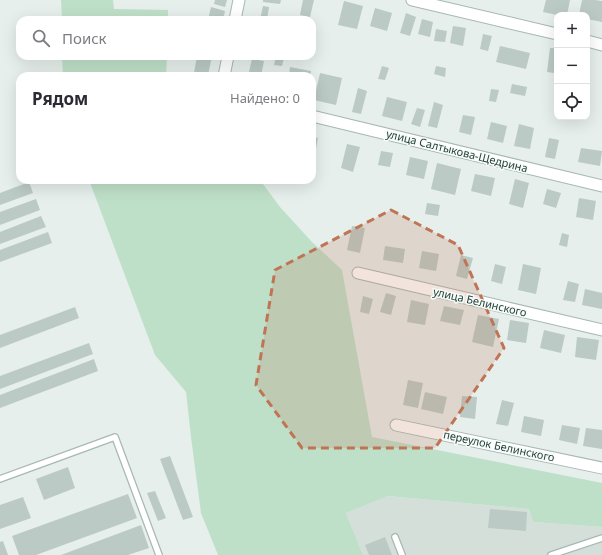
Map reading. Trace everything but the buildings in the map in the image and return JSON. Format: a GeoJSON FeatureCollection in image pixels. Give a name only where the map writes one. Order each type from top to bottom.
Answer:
{"type":"FeatureCollection","features":[{"type":"Feature","properties":{"kind":"street"},"geometry":{"type":"LineString","coordinates":[[236,16],[239,0]]}},
{"type":"Feature","properties":{"kind":"street"},"geometry":{"type":"LineString","coordinates":[[412,0],[554,33]]}},
{"type":"Feature","properties":{"kind":"street"},"geometry":{"type":"LineString","coordinates":[[590,42],[602,45]]}},
{"type":"Feature","properties":{"kind":"street"},"geometry":{"type":"LineString","coordinates":[[225,72],[227,60]]}},
{"type":"Feature","properties":{"kind":"street","name":"улица Салтыкова-Щедрина"},"geometry":{"type":"LineString","coordinates":[[316,117],[602,186]]}},
{"type":"Feature","properties":{"kind":"street","name":"улица Белинского"},"geometry":{"type":"LineString","coordinates":[[358,273],[602,330]]}},
{"type":"Feature","properties":{"kind":"street","name":"переулок Белинского"},"geometry":{"type":"LineString","coordinates":[[396,425],[602,468]]}},
{"type":"Feature","properties":{"kind":"lane"},"geometry":{"type":"LineString","coordinates":[[0,479],[115,437],[159,555]]}},
{"type":"Feature","properties":{"kind":"lane"},"geometry":{"type":"LineString","coordinates":[[395,537],[402,555]]}},
{"type":"Feature","properties":{"kind":"lane"},"geometry":{"type":"LineString","coordinates":[[550,555],[602,538]]}},
{"type":"Feature","properties":{"kind":"highlighted area"},"geometry":{"type":"Polygon","coordinates":[[[391,210],[458,245],[504,348],[435,448],[302,448],[256,385],[275,270],[391,210]]]}},
{"type":"Feature","properties":{"kind":"shaded area"},"geometry":{"type":"Polygon","coordinates":[[[387,496],[529,509],[533,522],[602,527],[602,555],[363,555],[346,513],[387,496]]]}},
{"type":"Feature","properties":{"kind":"green space"},"geometry":{"type":"Polygon","coordinates":[[[61,0],[113,0],[114,9],[168,10],[168,16],[62,16],[61,0]]]}},
{"type":"Feature","properties":{"kind":"green space"},"geometry":{"type":"Polygon","coordinates":[[[62,60],[167,60],[166,72],[63,72],[62,60]]]}},
{"type":"Feature","properties":{"kind":"green space"},"geometry":{"type":"Polygon","coordinates":[[[91,184],[263,184],[280,207],[312,242],[342,270],[372,437],[602,483],[602,527],[533,522],[529,509],[388,496],[346,513],[363,555],[218,555],[201,513],[186,392],[155,355],[91,184]]]}}]}
